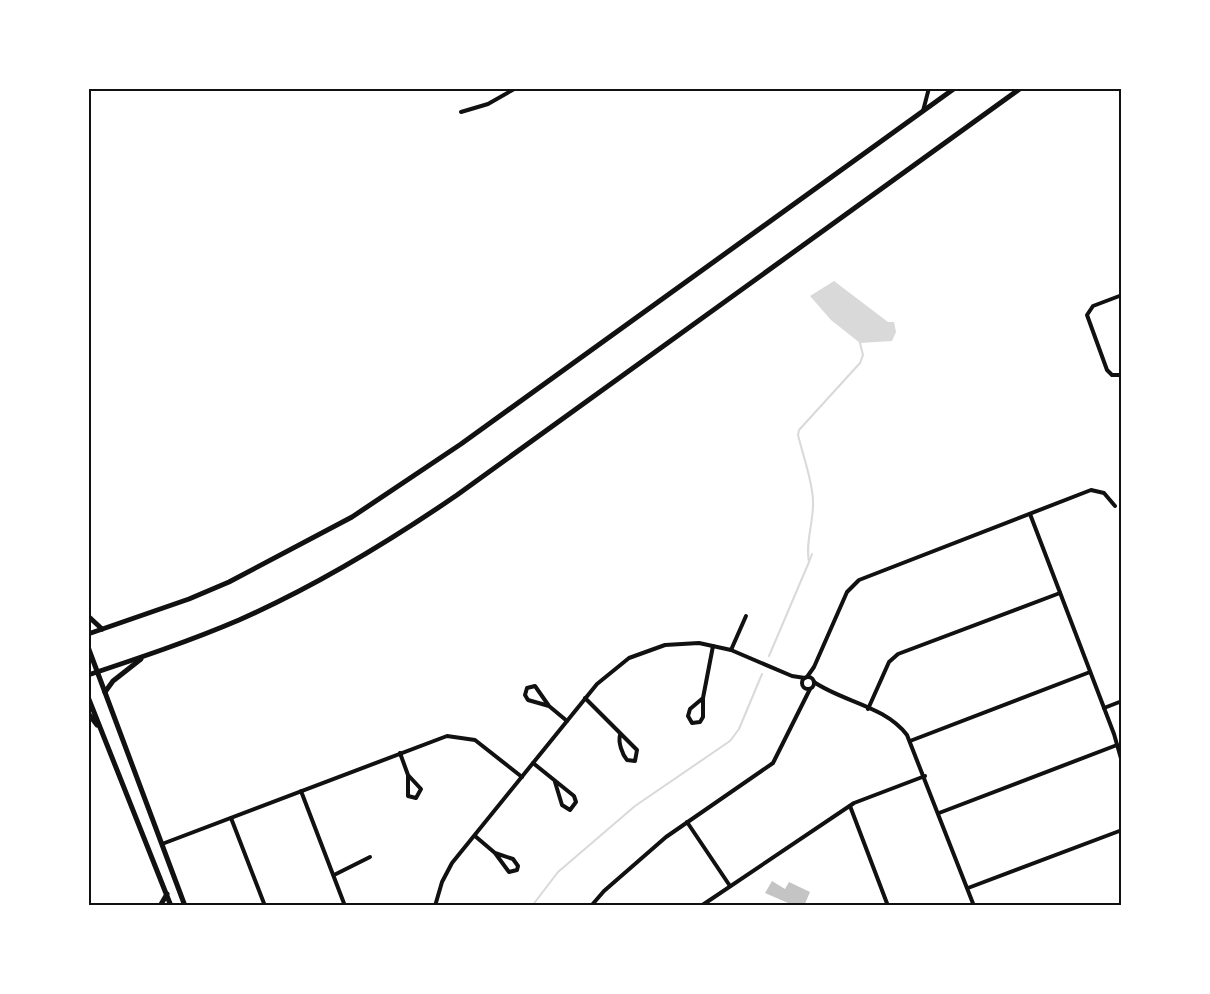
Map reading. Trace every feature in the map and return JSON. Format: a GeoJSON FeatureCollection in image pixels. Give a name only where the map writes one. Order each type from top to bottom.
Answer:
{"type":"FeatureCollection","features":[{"type":"Feature","properties":{"kind":"main road"},"geometry":{"type":"LineString","coordinates":[[88,634],[189,599],[229,582],[317,538],[362,511],[461,444],[955,88]]}},
{"type":"Feature","properties":{"kind":"main road"},"geometry":{"type":"LineString","coordinates":[[88,675],[219,628],[289,596],[370,552],[417,522],[1021,88]]}},
{"type":"Feature","properties":{"kind":"main road"},"geometry":{"type":"LineString","coordinates":[[88,616],[102,630]]}},
{"type":"Feature","properties":{"kind":"main road"},"geometry":{"type":"LineString","coordinates":[[88,647],[185,906]]}},
{"type":"Feature","properties":{"kind":"main road"},"geometry":{"type":"LineString","coordinates":[[105,692],[113,681],[146,656]]}},
{"type":"Feature","properties":{"kind":"main road"},"geometry":{"type":"LineString","coordinates":[[88,697],[171,906]]}},
{"type":"Feature","properties":{"kind":"main road"},"geometry":{"type":"LineString","coordinates":[[88,713],[102,731]]}},
{"type":"Feature","properties":{"kind":"main road"},"geometry":{"type":"LineString","coordinates":[[160,906],[167,894]]}},
{"type":"Feature","properties":{"kind":"street"},"geometry":{"type":"LineString","coordinates":[[461,112],[488,104],[516,88]]}},
{"type":"Feature","properties":{"kind":"street"},"geometry":{"type":"LineString","coordinates":[[922,112],[929,88]]}},
{"type":"Feature","properties":{"kind":"street"},"geometry":{"type":"LineString","coordinates":[[1122,295],[1093,306],[1087,315],[1107,370],[1112,375],[1122,375]]}},
{"type":"Feature","properties":{"kind":"street"},"geometry":{"type":"LineString","coordinates":[[802,700],[806,678],[814,667],[847,592],[859,580],[1091,490],[1104,493],[1115,506]]}},
{"type":"Feature","properties":{"kind":"street"},"geometry":{"type":"LineString","coordinates":[[1030,514],[1104,708],[1122,762]]}},
{"type":"Feature","properties":{"kind":"street"},"geometry":{"type":"LineString","coordinates":[[868,709],[889,662],[898,654],[1060,593]]}},
{"type":"Feature","properties":{"kind":"street"},"geometry":{"type":"LineString","coordinates":[[731,650],[746,616]]}},
{"type":"Feature","properties":{"kind":"street"},"geometry":{"type":"LineString","coordinates":[[435,906],[446,873],[585,698],[613,669],[647,650],[673,644],[713,645],[731,650],[792,676],[814,681],[827,691],[896,724],[910,741],[974,906]]}},
{"type":"Feature","properties":{"kind":"street"},"geometry":{"type":"LineString","coordinates":[[703,698],[690,709],[688,716],[692,723],[700,722],[703,717],[703,698],[713,645]]}},
{"type":"Feature","properties":{"kind":"street"},"geometry":{"type":"LineString","coordinates":[[591,906],[604,891],[687,822],[773,763],[802,700],[811,689],[814,681],[814,667]]}},
{"type":"Feature","properties":{"kind":"street"},"geometry":{"type":"LineString","coordinates":[[910,741],[1090,672]]}},
{"type":"Feature","properties":{"kind":"street"},"geometry":{"type":"LineString","coordinates":[[792,676],[811,689],[827,691]]}},
{"type":"Feature","properties":{"kind":"street"},"geometry":{"type":"LineString","coordinates":[[549,706],[528,700],[525,695],[527,688],[534,686],[538,689],[549,706],[567,721]]}},
{"type":"Feature","properties":{"kind":"street"},"geometry":{"type":"LineString","coordinates":[[585,698],[637,750],[635,760],[627,760],[624,757],[619,740],[620,735]]}},
{"type":"Feature","properties":{"kind":"street"},"geometry":{"type":"LineString","coordinates":[[1104,708],[1122,701]]}},
{"type":"Feature","properties":{"kind":"street"},"geometry":{"type":"LineString","coordinates":[[161,844],[438,738],[467,738],[483,745],[522,777]]}},
{"type":"Feature","properties":{"kind":"street"},"geometry":{"type":"LineString","coordinates":[[939,813],[1117,745]]}},
{"type":"Feature","properties":{"kind":"street"},"geometry":{"type":"LineString","coordinates":[[400,753],[408,775],[421,789],[416,798],[408,796],[406,792],[408,775]]}},
{"type":"Feature","properties":{"kind":"street"},"geometry":{"type":"LineString","coordinates":[[533,764],[574,796],[576,802],[570,810],[562,805],[555,782]]}},
{"type":"Feature","properties":{"kind":"street"},"geometry":{"type":"LineString","coordinates":[[701,906],[850,806],[925,776]]}},
{"type":"Feature","properties":{"kind":"street"},"geometry":{"type":"LineString","coordinates":[[301,791],[345,906]]}},
{"type":"Feature","properties":{"kind":"street"},"geometry":{"type":"LineString","coordinates":[[850,806],[888,906]]}},
{"type":"Feature","properties":{"kind":"street"},"geometry":{"type":"LineString","coordinates":[[231,818],[265,906]]}},
{"type":"Feature","properties":{"kind":"street"},"geometry":{"type":"LineString","coordinates":[[687,822],[730,886]]}},
{"type":"Feature","properties":{"kind":"street"},"geometry":{"type":"LineString","coordinates":[[968,888],[1122,830]]}},
{"type":"Feature","properties":{"kind":"street"},"geometry":{"type":"LineString","coordinates":[[474,836],[495,853],[505,870],[517,870],[515,860],[501,853],[495,853]]}},
{"type":"Feature","properties":{"kind":"street"},"geometry":{"type":"LineString","coordinates":[[333,875],[370,857]]}},
{"type":"Feature","properties":{"kind":"shaded area"},"geometry":{"type":"Polygon","coordinates":[[[834,281],[888,322],[894,322],[896,332],[892,341],[860,343],[831,320],[810,296],[834,281]]]}},
{"type":"Feature","properties":{"kind":"building"},"geometry":{"type":"Polygon","coordinates":[[[772,881],[785,889],[789,882],[810,892],[804,906],[795,906],[765,893],[772,881]]]}},
{"type":"Feature","properties":{"kind":"waterway"},"geometry":{"type":"LineString","coordinates":[[769,656],[809,562],[808,547],[813,500],[798,435],[799,430],[860,363],[863,355],[860,343]]}},
{"type":"Feature","properties":{"kind":"waterway"},"geometry":{"type":"LineString","coordinates":[[809,562],[812,554]]}},
{"type":"Feature","properties":{"kind":"waterway"},"geometry":{"type":"LineString","coordinates":[[532,906],[558,872],[635,806],[730,741],[739,729],[762,674]]}}]}
